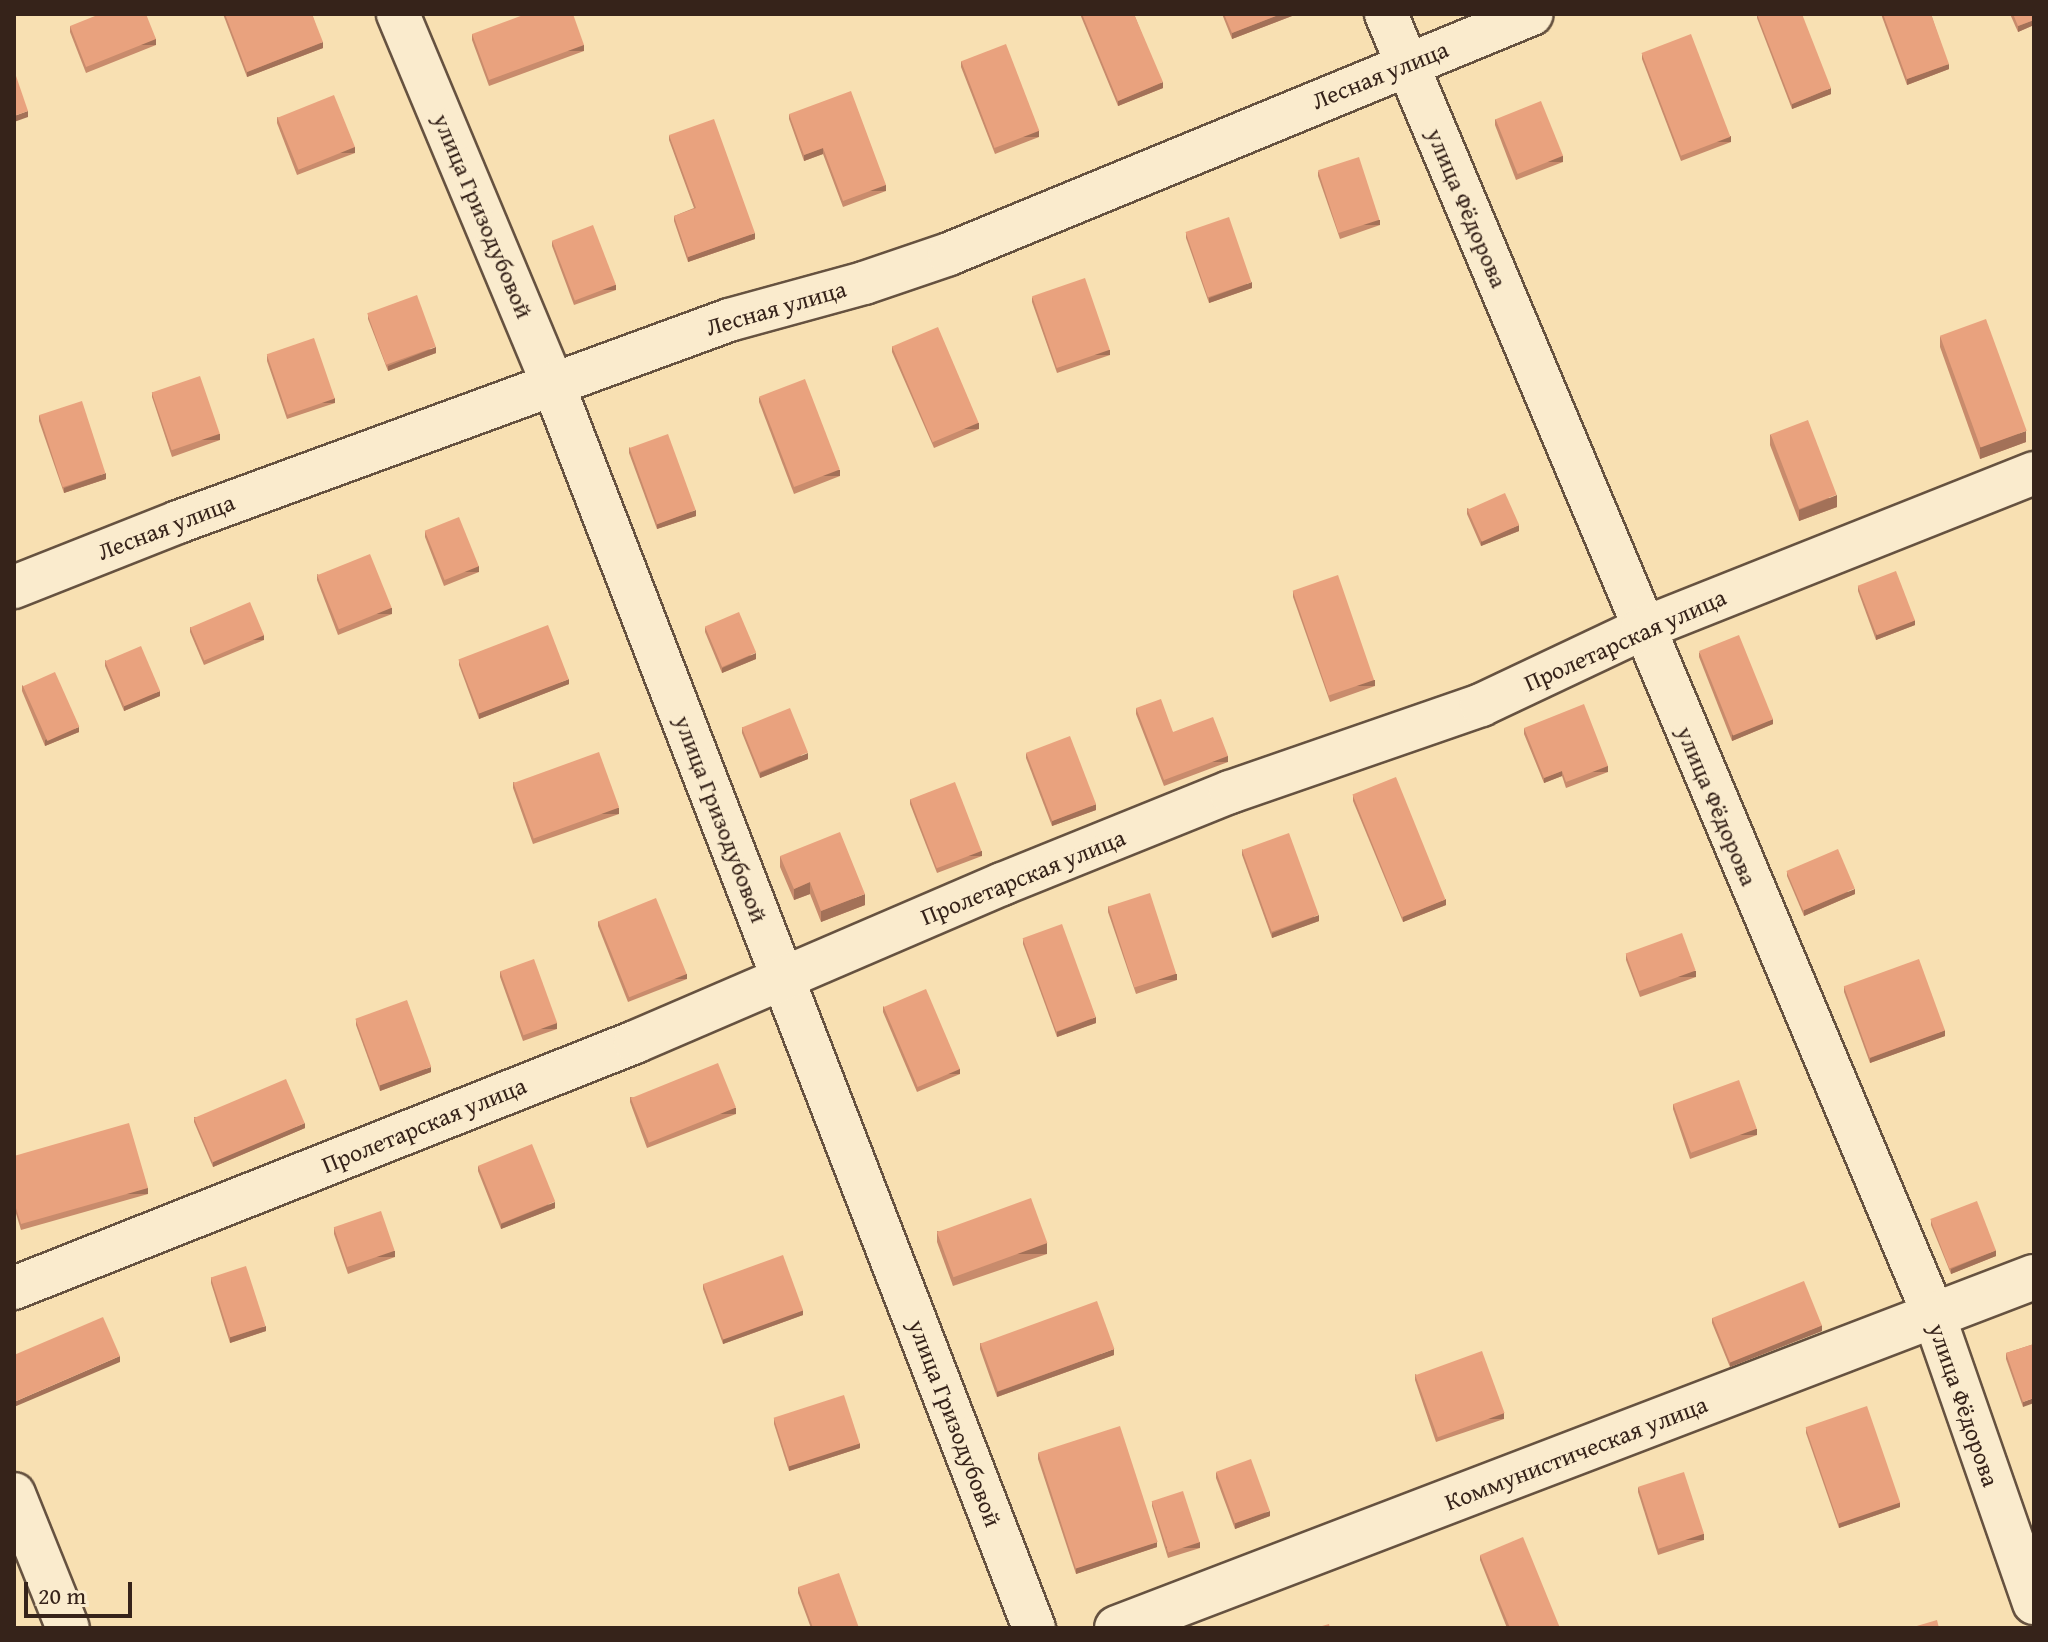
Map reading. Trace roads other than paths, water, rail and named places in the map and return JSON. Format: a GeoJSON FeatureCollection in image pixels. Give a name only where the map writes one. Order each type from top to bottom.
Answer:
{"type":"FeatureCollection","features":[{"type":"Feature","properties":{"kind":"street","name":"улица Гризодубовой"},"geometry":{"type":"LineString","coordinates":[[398,14],[553,384],[1034,1628]]}},
{"type":"Feature","properties":{"kind":"street","name":"улица Фёдорова"},"geometry":{"type":"LineString","coordinates":[[1386,14],[1642,629],[1934,1316],[2034,1603]]}},
{"type":"Feature","properties":{"kind":"street","name":"Лесная улица"},"geometry":{"type":"LineString","coordinates":[[14,587],[178,522],[729,320],[864,283],[949,254],[1532,14]]}},
{"type":"Feature","properties":{"kind":"street","name":"Пролетарская улица"},"geometry":{"type":"LineString","coordinates":[[14,1288],[635,1042],[1230,792],[1481,705],[1642,629],[2034,473]]}},
{"type":"Feature","properties":{"kind":"street","name":"Коммунистическая улица"},"geometry":{"type":"LineString","coordinates":[[1117,1628],[2034,1277]]}},
{"type":"Feature","properties":{"kind":"street"},"geometry":{"type":"LineString","coordinates":[[14,1494],[68,1628]]}}]}
